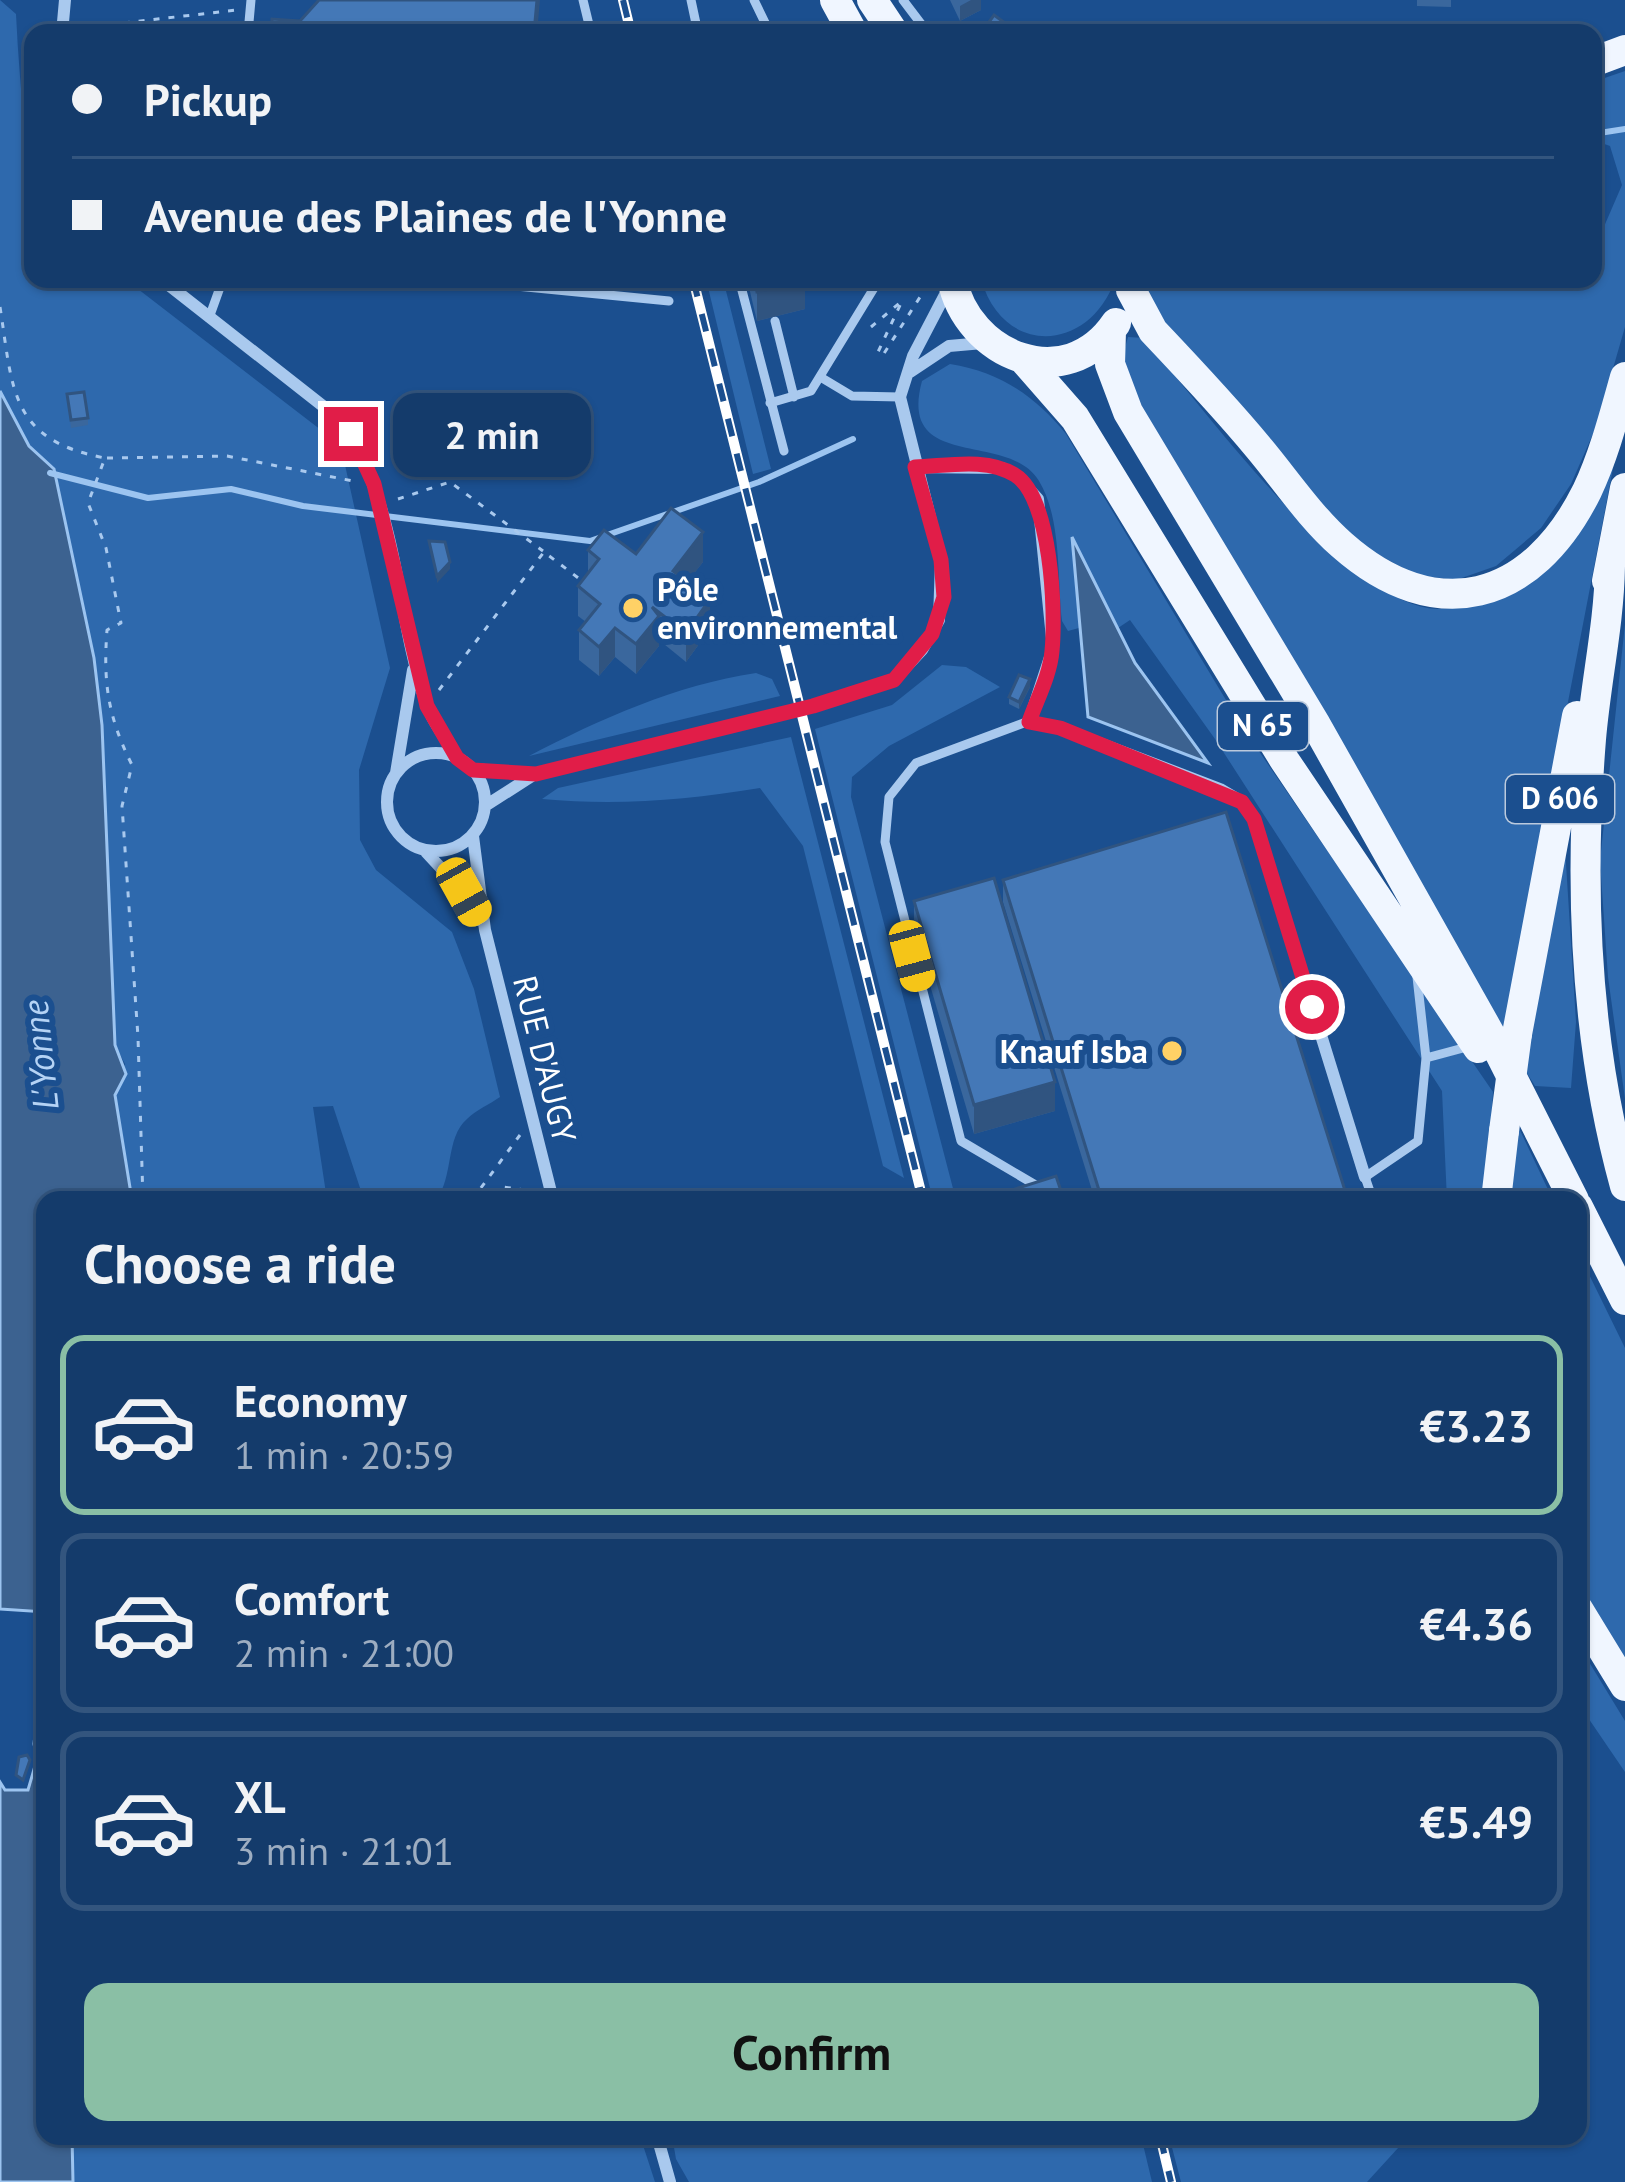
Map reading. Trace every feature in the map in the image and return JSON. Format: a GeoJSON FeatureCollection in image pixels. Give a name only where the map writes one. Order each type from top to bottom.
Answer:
{"type":"FeatureCollection","features":[{"type":"Feature","properties":{"kind":"main road"},"geometry":{"type":"LineString","coordinates":[[950,288],[969,325],[986,343],[1025,361],[1063,360],[1098,344],[1111,331],[1130,288]]}},
{"type":"Feature","properties":{"kind":"main road"},"geometry":{"type":"LineString","coordinates":[[1134,288],[1154,331],[1338,542],[1396,584],[1432,596],[1465,596],[1503,583],[1567,524],[1599,463],[1625,377]]}},
{"type":"Feature","properties":{"kind":"main road","name":"N 65"},"geometry":{"type":"LineString","coordinates":[[1111,331],[1114,383],[1128,412],[1316,725],[1490,1034],[1516,1123]]}},
{"type":"Feature","properties":{"kind":"main road","name":"N 65"},"geometry":{"type":"LineString","coordinates":[[1025,361],[1075,418],[1285,761],[1476,1045],[1516,1123],[1567,1191]]}},
{"type":"Feature","properties":{"kind":"main road","name":"D 606"},"geometry":{"type":"LineString","coordinates":[[1498,1191],[1516,1123],[1517,1034],[1625,488]]}},
{"type":"Feature","properties":{"kind":"main road","name":"D 606"},"geometry":{"type":"LineString","coordinates":[[1610,566],[1609,623],[1592,734],[1585,908],[1603,1087],[1625,1186]]}},
{"type":"Feature","properties":{"kind":"main road","name":"N 65"},"geometry":{"type":"LineString","coordinates":[[1587,1225],[1625,1300]]}},
{"type":"Feature","properties":{"kind":"main road"},"geometry":{"type":"LineString","coordinates":[[1587,1624],[1625,1686]]}},
{"type":"Feature","properties":{"kind":"street"},"geometry":{"type":"LineString","coordinates":[[172,288],[328,410],[351,434],[374,484],[427,706],[457,758],[473,770],[536,774],[813,706],[894,680],[922,650],[940,620],[941,560],[900,397],[943,288]]}},
{"type":"Feature","properties":{"kind":"street"},"geometry":{"type":"LineString","coordinates":[[909,373],[949,346],[986,343]]}},
{"type":"Feature","properties":{"kind":"street"},"geometry":{"type":"LineString","coordinates":[[915,467],[1002,468],[1018,477],[1038,500],[1053,648],[1029,722],[1060,728],[1242,802],[1254,819],[1365,1177]]}},
{"type":"Feature","properties":{"kind":"street"},"geometry":{"type":"LineString","coordinates":[[414,663],[396,773],[386,804],[398,834],[425,851],[451,850],[473,836],[485,806],[536,774]]}},
{"type":"Feature","properties":{"kind":"street"},"geometry":{"type":"LineString","coordinates":[[396,773],[423,754],[457,758]]}},
{"type":"Feature","properties":{"kind":"street"},"geometry":{"type":"LineString","coordinates":[[473,770],[485,806]]}},
{"type":"Feature","properties":{"kind":"street","name":"RUE D'AUGY"},"geometry":{"type":"LineString","coordinates":[[473,836],[485,930],[550,1191]]}},
{"type":"Feature","properties":{"kind":"street","name":"RUE D'AUGY"},"geometry":{"type":"LineString","coordinates":[[425,851],[464,892],[485,930]]}},
{"type":"Feature","properties":{"kind":"street"},"geometry":{"type":"LineString","coordinates":[[660,2145],[670,2182]]}},
{"type":"Feature","properties":{"kind":"lane"},"geometry":{"type":"LineString","coordinates":[[903,0],[921,24]]}},
{"type":"Feature","properties":{"kind":"lane"},"geometry":{"type":"LineString","coordinates":[[209,318],[220,288]]}},
{"type":"Feature","properties":{"kind":"lane"},"geometry":{"type":"LineString","coordinates":[[537,288],[669,301]]}},
{"type":"Feature","properties":{"kind":"lane"},"geometry":{"type":"LineString","coordinates":[[741,288],[784,451]]}},
{"type":"Feature","properties":{"kind":"lane"},"geometry":{"type":"LineString","coordinates":[[770,403],[811,391],[874,288]]}},
{"type":"Feature","properties":{"kind":"lane"},"geometry":{"type":"LineString","coordinates":[[776,321],[794,397]]}},
{"type":"Feature","properties":{"kind":"lane"},"geometry":{"type":"LineString","coordinates":[[821,378],[852,396],[900,397]]}},
{"type":"Feature","properties":{"kind":"lane"},"geometry":{"type":"LineString","coordinates":[[1029,722],[916,763],[889,797],[885,842],[961,1141],[1046,1191]]}},
{"type":"Feature","properties":{"kind":"lane"},"geometry":{"type":"LineString","coordinates":[[1370,1191],[1365,1177],[1418,1141],[1426,1058],[1415,959]]}},
{"type":"Feature","properties":{"kind":"lane"},"geometry":{"type":"LineString","coordinates":[[1426,1058],[1476,1045]]}},
{"type":"Feature","properties":{"kind":"path"},"geometry":{"type":"LineString","coordinates":[[117,24],[251,4]]}},
{"type":"Feature","properties":{"kind":"path"},"geometry":{"type":"LineString","coordinates":[[868,318],[872,329],[902,302],[878,352],[883,355],[939,288]]}},
{"type":"Feature","properties":{"kind":"path"},"geometry":{"type":"LineString","coordinates":[[0,307],[7,370],[36,431],[64,450],[105,458],[227,456],[374,484]]}},
{"type":"Feature","properties":{"kind":"path"},"geometry":{"type":"LineString","coordinates":[[105,458],[88,503],[106,548],[121,623],[106,630],[103,683],[109,719],[132,765],[122,806],[138,1037],[142,1191]]}},
{"type":"Feature","properties":{"kind":"path"},"geometry":{"type":"LineString","coordinates":[[381,513],[450,482],[596,592]]}},
{"type":"Feature","properties":{"kind":"path"},"geometry":{"type":"LineString","coordinates":[[427,706],[544,552]]}},
{"type":"Feature","properties":{"kind":"path"},"geometry":{"type":"LineString","coordinates":[[482,1191],[514,1138],[535,1128]]}},
{"type":"Feature","properties":{"kind":"shaded area"},"geometry":{"type":"Polygon","coordinates":[[[0,0],[16,14],[24,120],[24,288],[137,288],[321,430],[345,465],[390,668],[359,770],[360,840],[376,870],[452,932],[474,989],[500,1097],[460,1127],[442,1191],[361,1191],[333,1106],[313,1107],[326,1191],[131,1191],[115,1095],[125,1064],[115,1045],[102,725],[94,658],[54,469],[29,446],[0,391],[0,0]]]}},
{"type":"Feature","properties":{"kind":"shaded area"},"geometry":{"type":"Polygon","coordinates":[[[1625,71],[1625,327],[1596,427],[1571,484],[1541,528],[1496,566],[1456,580],[1416,575],[1342,535],[1159,320],[1147,298],[1149,288],[1602,288],[1602,231],[1622,185],[1610,146],[1602,143],[1602,79],[1625,71]]]}},
{"type":"Feature","properties":{"kind":"shaded area"},"geometry":{"type":"Polygon","coordinates":[[[708,288],[725,288],[771,469],[753,474],[708,288]]]}},
{"type":"Feature","properties":{"kind":"shaded area"},"geometry":{"type":"Polygon","coordinates":[[[985,288],[1111,288],[1086,322],[1046,336],[1026,333],[992,304],[985,288]]]}},
{"type":"Feature","properties":{"kind":"shaded area"},"geometry":{"type":"Polygon","coordinates":[[[1128,337],[1144,338],[1238,453],[1320,540],[1361,575],[1401,599],[1437,609],[1500,595],[1621,427],[1503,1039],[1132,394],[1120,365],[1128,337]]]}},
{"type":"Feature","properties":{"kind":"shaded area"},"geometry":{"type":"Polygon","coordinates":[[[950,364],[985,373],[1042,408],[1066,434],[1241,725],[1493,1092],[1487,1191],[1447,1191],[1442,1091],[1215,739],[1130,620],[1103,638],[1097,623],[1068,631],[1062,621],[1052,513],[1039,481],[1024,466],[1005,457],[940,440],[926,428],[919,410],[922,381],[950,364]]]}},
{"type":"Feature","properties":{"kind":"shaded area"},"geometry":{"type":"Polygon","coordinates":[[[1625,624],[1625,1099],[1608,977],[1600,861],[1625,624]]]}},
{"type":"Feature","properties":{"kind":"shaded area"},"geometry":{"type":"Polygon","coordinates":[[[942,665],[966,667],[1000,687],[889,746],[852,777],[851,797],[954,1191],[931,1191],[815,729],[892,705],[942,665]]]}},
{"type":"Feature","properties":{"kind":"shaded area"},"geometry":{"type":"Polygon","coordinates":[[[756,673],[772,679],[780,696],[529,756],[639,705],[756,673]]]}},
{"type":"Feature","properties":{"kind":"shaded area"},"geometry":{"type":"Polygon","coordinates":[[[791,737],[904,1178],[883,1166],[803,846],[760,788],[652,801],[542,799],[558,788],[791,737]]]}},
{"type":"Feature","properties":{"kind":"shaded area"},"geometry":{"type":"Polygon","coordinates":[[[1565,848],[1576,1022],[1571,1088],[1535,1086],[1525,1070],[1565,848]]]}},
{"type":"Feature","properties":{"kind":"shaded area"},"geometry":{"type":"Polygon","coordinates":[[[1518,1126],[1549,1191],[1510,1191],[1518,1126]]]}},
{"type":"Feature","properties":{"kind":"shaded area"},"geometry":{"type":"Polygon","coordinates":[[[1587,1270],[1625,1348],[1625,1671],[1587,1603],[1587,1270]]]}},
{"type":"Feature","properties":{"kind":"shaded area"},"geometry":{"type":"Polygon","coordinates":[[[1587,1659],[1625,1721],[1625,1772],[1587,1716],[1587,1659]]]}},
{"type":"Feature","properties":{"kind":"shaded area"},"geometry":{"type":"Polygon","coordinates":[[[72,2145],[643,2145],[655,2182],[73,2182],[72,2145]]]}},
{"type":"Feature","properties":{"kind":"shaded area"},"geometry":{"type":"Polygon","coordinates":[[[674,2145],[1143,2145],[1152,2182],[689,2182],[674,2145]]]}},
{"type":"Feature","properties":{"kind":"shaded area"},"geometry":{"type":"Polygon","coordinates":[[[1171,2145],[1401,2145],[1367,2182],[1181,2182],[1171,2145]]]}},
{"type":"Feature","properties":{"kind":"water","name":"L'Yonne"},"geometry":{"type":"Polygon","coordinates":[[[0,391],[29,446],[54,469],[94,658],[102,725],[115,1045],[126,1074],[115,1095],[131,1191],[36,1191],[36,1611],[0,1609],[0,391]]]}},
{"type":"Feature","properties":{"kind":"water"},"geometry":{"type":"Polygon","coordinates":[[[1072,537],[1135,663],[1208,763],[1088,717],[1072,537]]]}},
{"type":"Feature","properties":{"kind":"water"},"geometry":{"type":"Polygon","coordinates":[[[36,1762],[36,2145],[72,2145],[73,2182],[0,2182],[0,1782],[5,1790],[28,1790],[36,1762]]]}},
{"type":"Feature","properties":{"kind":"building"},"geometry":{"type":"Polygon","coordinates":[[[319,0],[537,0],[535,24],[272,24],[272,19],[300,21],[319,0]]]}},
{"type":"Feature","properties":{"kind":"building"},"geometry":{"type":"Polygon","coordinates":[[[84,392],[88,418],[71,420],[67,394],[84,392]]]}},
{"type":"Feature","properties":{"kind":"building"},"geometry":{"type":"Polygon","coordinates":[[[671,508],[703,532],[673,571],[710,599],[686,633],[652,607],[659,616],[636,644],[615,628],[599,647],[579,630],[600,604],[578,586],[599,559],[588,550],[604,530],[636,554],[671,508]]]}},
{"type":"Feature","properties":{"kind":"building"},"geometry":{"type":"Polygon","coordinates":[[[429,541],[445,542],[450,562],[437,576],[429,541]]]}},
{"type":"Feature","properties":{"kind":"building"},"geometry":{"type":"Polygon","coordinates":[[[1019,675],[1030,679],[1019,702],[1009,697],[1019,675]]]}},
{"type":"Feature","properties":{"kind":"building","name":"Knauf Isba"},"geometry":{"type":"Polygon","coordinates":[[[1226,812],[1345,1191],[1099,1191],[1003,880],[1226,812]]]}},
{"type":"Feature","properties":{"kind":"building"},"geometry":{"type":"Polygon","coordinates":[[[994,878],[1055,1082],[974,1105],[914,901],[994,878]]]}},
{"type":"Feature","properties":{"kind":"building"},"geometry":{"type":"Polygon","coordinates":[[[1056,1176],[1061,1191],[1008,1191],[1056,1176]]]}},
{"type":"Feature","properties":{"kind":"building"},"geometry":{"type":"Polygon","coordinates":[[[27,1755],[30,1760],[23,1780],[16,1775],[19,1757],[27,1755]]]}},
{"type":"Feature","properties":{"kind":"waterway"},"geometry":{"type":"LineString","coordinates":[[1602,133],[1625,129]]}},
{"type":"Feature","properties":{"kind":"waterway"},"geometry":{"type":"LineString","coordinates":[[50,473],[148,498],[231,489],[303,506],[590,541],[759,482],[853,439]]}},
{"type":"Feature","properties":{"kind":"railway"},"geometry":{"type":"LineString","coordinates":[[623,0],[629,24]]}},
{"type":"Feature","properties":{"kind":"railway"},"geometry":{"type":"LineString","coordinates":[[695,288],[921,1191]]}},
{"type":"Feature","properties":{"kind":"railway"},"geometry":{"type":"LineString","coordinates":[[1162,2145],[1171,2182]]}},
{"type":"Feature","properties":{"kind":"place","name":"Pôle environnemental"},"geometry":{"type":"Point","coordinates":[633,608]}},
{"type":"Feature","properties":{"kind":"place","name":"Knauf Isba"},"geometry":{"type":"Point","coordinates":[1172,1051]}},
{"type":"Feature","properties":{"kind":"route"},"geometry":{"type":"LineString","coordinates":[[351,434],[374,484],[427,706],[457,758],[473,770],[536,774],[880,688],[922,650],[940,620],[944,597],[941,560],[915,467],[982,464],[1018,477],[1038,500],[1043,520],[1053,648],[1029,722],[1060,728],[1220,789],[1242,802],[1254,819],[1312,1007]]}}]}
